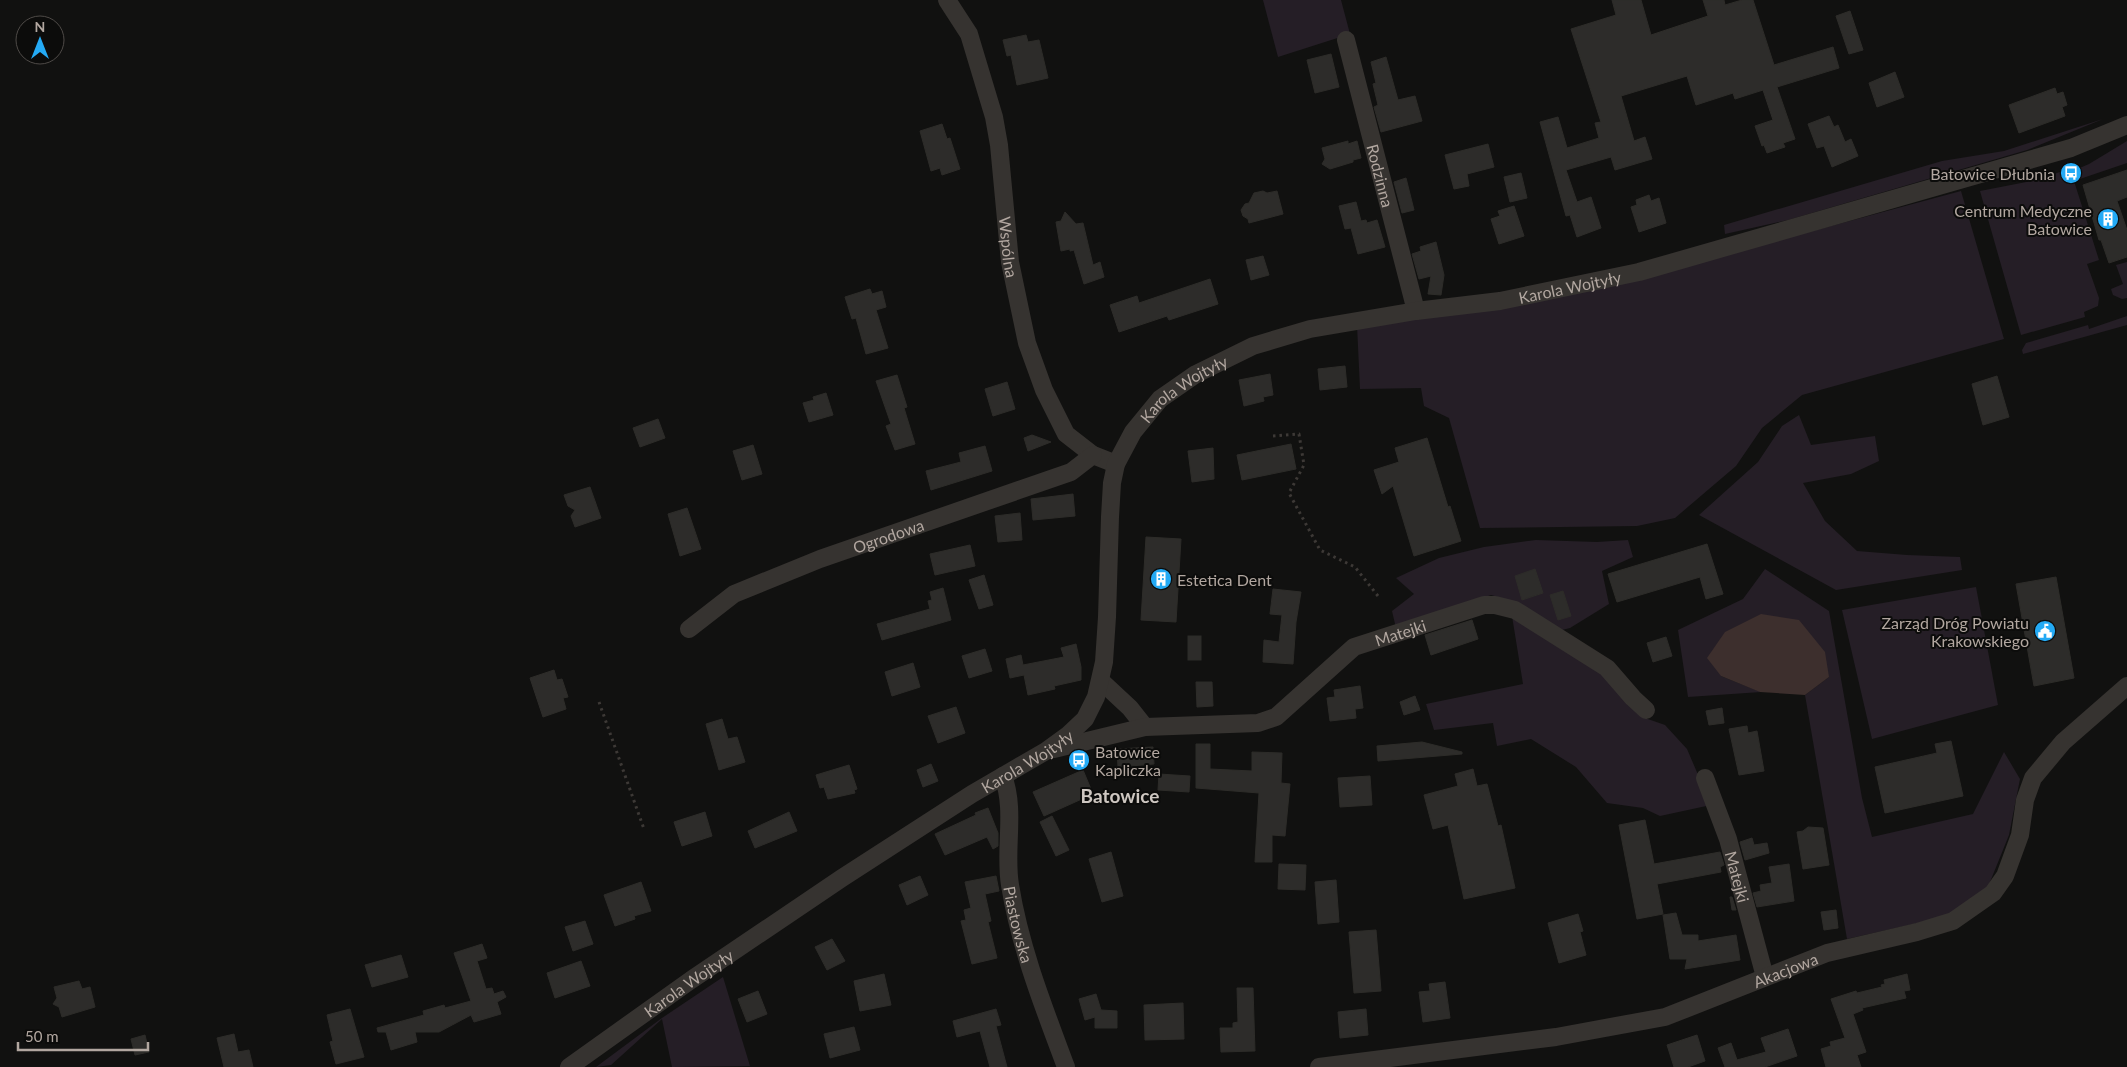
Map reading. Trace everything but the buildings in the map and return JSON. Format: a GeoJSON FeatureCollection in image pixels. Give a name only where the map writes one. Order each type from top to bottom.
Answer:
{"type":"FeatureCollection","features":[{"type":"Feature","properties":{"kind":"street","name":"Wspólna"},"geometry":{"type":"LineString","coordinates":[[947,0],[969,34],[994,117],[999,145],[1010,262],[1026,343],[1044,390],[1066,434],[1093,455],[1116,464]]}},
{"type":"Feature","properties":{"kind":"street","name":"Rodzinna"},"geometry":{"type":"LineString","coordinates":[[1346,40],[1416,311]]}},
{"type":"Feature","properties":{"kind":"street","name":"Karola Wojtyły"},"geometry":{"type":"LineString","coordinates":[[569,1067],[691,980],[842,878],[1003,776],[1046,751],[1068,735],[1085,719],[1096,697],[1101,681],[1107,617],[1112,483],[1116,464],[1133,432],[1160,399],[1196,374],[1253,346],[1281,336],[1310,329],[1416,311],[1500,301],[1646,270],[2071,148],[2127,125]]}},
{"type":"Feature","properties":{"kind":"street","name":"Ogrodowa"},"geometry":{"type":"LineString","coordinates":[[689,629],[734,594],[820,559],[1071,472],[1093,455]]}},
{"type":"Feature","properties":{"kind":"street","name":"Matejki"},"geometry":{"type":"LineString","coordinates":[[1046,751],[1146,727],[1258,724],[1276,716],[1354,647],[1484,604],[1515,610],[1607,668],[1646,710]]}},
{"type":"Feature","properties":{"kind":"street"},"geometry":{"type":"LineString","coordinates":[[1101,681],[1130,708],[1146,727]]}},
{"type":"Feature","properties":{"kind":"street","name":"Akacjowa"},"geometry":{"type":"LineString","coordinates":[[1319,1067],[1556,1037],[1665,1017],[1827,953],[1917,932],[1953,921],[1993,894],[2005,876],[2020,835],[2025,800],[2033,778],[2063,742],[2127,686]]}},
{"type":"Feature","properties":{"kind":"street","name":"Piastowska"},"geometry":{"type":"LineString","coordinates":[[1003,776],[1010,800],[1009,868],[1012,896],[1034,978],[1066,1067]]}},
{"type":"Feature","properties":{"kind":"street","name":"Matejki"},"geometry":{"type":"LineString","coordinates":[[1705,778],[1728,839],[1765,978]]}},
{"type":"Feature","properties":{"kind":"path"},"geometry":{"type":"LineString","coordinates":[[1273,436],[1299,434],[1304,464],[1289,493],[1320,550],[1355,567],[1378,596]]}},
{"type":"Feature","properties":{"kind":"path"},"geometry":{"type":"LineString","coordinates":[[599,702],[644,829]]}},
{"type":"Feature","properties":{"kind":"shaded area"},"geometry":{"type":"Polygon","coordinates":[[[1263,0],[1341,0],[1350,34],[1278,57],[1263,0]]]}},
{"type":"Feature","properties":{"kind":"shaded area"},"geometry":{"type":"Polygon","coordinates":[[[2103,119],[2027,150],[1788,220],[1725,234],[1724,225],[1942,161],[2004,151],[2103,119]]]}},
{"type":"Feature","properties":{"kind":"shaded area"},"geometry":{"type":"Polygon","coordinates":[[[2127,141],[2127,163],[2074,181],[2099,260],[2087,264],[2099,298],[2098,306],[2084,312],[2085,317],[2021,335],[1980,191],[2041,179],[2065,170],[2068,173],[2089,164],[2127,141]]]}},
{"type":"Feature","properties":{"kind":"shaded area"},"geometry":{"type":"Polygon","coordinates":[[[1961,191],[2004,339],[1802,395],[1762,428],[1736,466],[1675,518],[1637,526],[1480,528],[1449,418],[1424,406],[1421,388],[1360,389],[1357,325],[1641,277],[1961,191]]]}},
{"type":"Feature","properties":{"kind":"shaded area"},"geometry":{"type":"Polygon","coordinates":[[[2127,262],[2127,298],[2122,299],[2113,295],[2111,289],[2123,284],[2116,265],[2127,262]]]}},
{"type":"Feature","properties":{"kind":"shaded area"},"geometry":{"type":"Polygon","coordinates":[[[2127,316],[2127,325],[2023,354],[2022,350],[2026,343],[2088,325],[2089,329],[2127,316]]]}},
{"type":"Feature","properties":{"kind":"shaded area"},"geometry":{"type":"Polygon","coordinates":[[[1799,415],[1811,445],[1875,436],[1879,461],[1851,474],[1803,483],[1825,521],[1857,551],[1960,557],[1962,570],[1836,590],[1699,515],[1758,462],[1782,426],[1799,415]]]}},
{"type":"Feature","properties":{"kind":"shaded area"},"geometry":{"type":"Polygon","coordinates":[[[1536,540],[1597,542],[1628,540],[1633,557],[1602,571],[1609,604],[1570,628],[1562,630],[1512,601],[1491,595],[1396,628],[1392,611],[1414,594],[1396,578],[1439,558],[1484,547],[1536,540]]]}},
{"type":"Feature","properties":{"kind":"shaded area"},"geometry":{"type":"Polygon","coordinates":[[[1765,569],[1829,611],[1862,798],[1872,837],[1973,814],[2004,752],[2020,779],[2009,835],[1988,887],[1949,916],[1847,939],[1805,695],[1829,677],[1721,676],[1761,692],[1688,697],[1678,630],[1743,599],[1765,569]]]}},
{"type":"Feature","properties":{"kind":"shaded area"},"geometry":{"type":"Polygon","coordinates":[[[1976,587],[1998,705],[1872,739],[1842,610],[1976,587]]]}},
{"type":"Feature","properties":{"kind":"shaded area"},"geometry":{"type":"Polygon","coordinates":[[[1761,614],[1799,620],[1825,652],[1829,677],[1805,695],[1760,692],[1721,676],[1707,658],[1725,632],[1761,614]]]}},
{"type":"Feature","properties":{"kind":"shaded area"},"geometry":{"type":"Polygon","coordinates":[[[1512,616],[1604,672],[1645,718],[1665,725],[1687,749],[1711,805],[1660,816],[1643,808],[1607,803],[1576,767],[1531,739],[1497,746],[1493,723],[1434,730],[1426,704],[1523,684],[1512,616]]]}},
{"type":"Feature","properties":{"kind":"shaded area"},"geometry":{"type":"Polygon","coordinates":[[[723,977],[750,1066],[672,1067],[662,1019],[611,1065],[596,1067],[662,1018],[723,977]]]}},
{"type":"Feature","properties":{"kind":"place","name":"Batowice Dłubnia"},"geometry":{"type":"Point","coordinates":[2071,173]}},
{"type":"Feature","properties":{"kind":"place","name":"Centrum Medyczne Batowice"},"geometry":{"type":"Point","coordinates":[2108,219]}},
{"type":"Feature","properties":{"kind":"place","name":"Estetica Dent"},"geometry":{"type":"Point","coordinates":[1161,579]}},
{"type":"Feature","properties":{"kind":"place","name":"Zarząd Dróg Powiatu Krakowskiego"},"geometry":{"type":"Point","coordinates":[2045,631]}},
{"type":"Feature","properties":{"kind":"place","name":"Batowice Kapliczka"},"geometry":{"type":"Point","coordinates":[1079,760]}},
{"type":"Feature","properties":{"kind":"district","name":"Batowice"},"geometry":{"type":"Point","coordinates":[1120,795]}}]}
